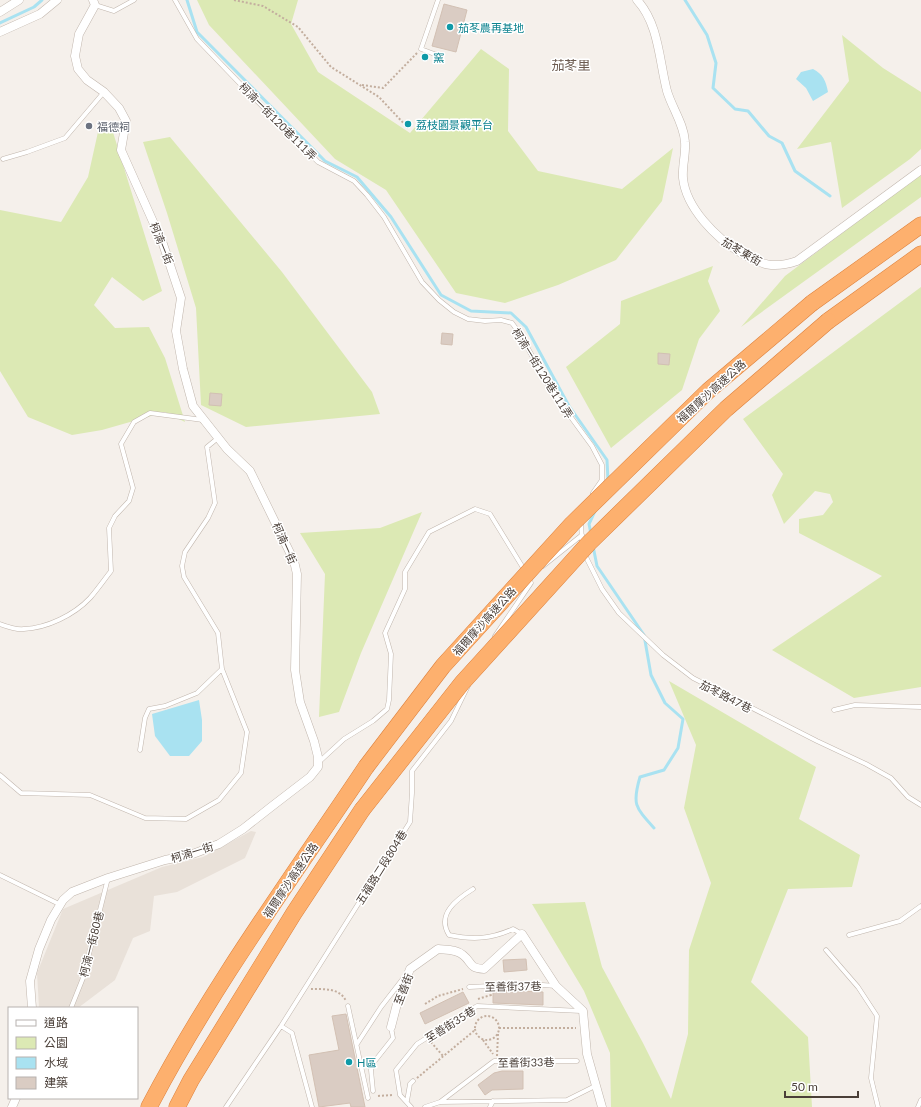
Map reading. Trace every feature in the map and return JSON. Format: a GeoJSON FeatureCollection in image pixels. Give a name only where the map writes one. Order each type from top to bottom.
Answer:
{"type":"FeatureCollection","features":[{"type":"Feature","properties":{"kind":"highway","name":"福爾摩沙高速公路"},"geometry":{"type":"LineString","coordinates":[[149,1107],[169,1069],[222,983],[366,767],[443,666],[572,524],[708,391],[812,303],[921,225]]}},
{"type":"Feature","properties":{"kind":"highway","name":"福爾摩沙高速公路"},"geometry":{"type":"LineString","coordinates":[[177,1107],[191,1080],[294,912],[362,810],[462,682],[589,543],[726,409],[828,321],[921,254]]}},
{"type":"Feature","properties":{"kind":"highway"},"geometry":{"type":"LineString","coordinates":[[138,1107],[222,983]]}},
{"type":"Feature","properties":{"kind":"street"},"geometry":{"type":"LineString","coordinates":[[0,12],[19,0]]}},
{"type":"Feature","properties":{"kind":"street"},"geometry":{"type":"LineString","coordinates":[[0,32],[40,14],[57,0]]}},
{"type":"Feature","properties":{"kind":"street","name":"茄苳東街"},"geometry":{"type":"LineString","coordinates":[[637,0],[646,9],[654,30],[667,90],[682,130],[685,143],[683,180],[689,198],[702,220],[713,232],[737,250],[771,266],[785,265],[797,261],[921,170]]}},
{"type":"Feature","properties":{"kind":"street","name":"柯湳一街"},"geometry":{"type":"LineString","coordinates":[[32,1007],[30,981],[39,949],[59,904],[72,892],[108,878],[166,860],[190,855],[219,844],[243,829],[310,777],[318,767],[309,724],[300,702],[295,670],[297,574],[294,561],[250,471],[218,438],[194,406],[182,369],[176,331],[182,298],[163,244],[121,150],[126,121],[119,108],[104,92],[87,80],[78,69],[75,56],[79,34],[94,3]]}},
{"type":"Feature","properties":{"kind":"street"},"geometry":{"type":"LineString","coordinates":[[522,934],[556,986],[583,1011],[587,1054],[602,1107]]}},
{"type":"Feature","properties":{"kind":"street","name":"至善街"},"geometry":{"type":"LineString","coordinates":[[391,1027],[398,1000],[410,969],[438,949],[456,951],[464,955],[469,964],[475,968],[484,969],[522,934]]}},
{"type":"Feature","properties":{"kind":"lane"},"geometry":{"type":"LineString","coordinates":[[94,3],[114,11],[134,0]]}},
{"type":"Feature","properties":{"kind":"lane","name":"柯湳一街120巷111弄"},"geometry":{"type":"LineString","coordinates":[[175,0],[197,39],[248,92],[318,162],[354,181],[367,195],[384,217],[422,282],[439,300],[454,312],[468,319],[485,321],[501,320],[512,323],[520,334],[551,390],[592,446],[602,465],[602,480],[591,497],[581,519],[582,535]]}},
{"type":"Feature","properties":{"kind":"lane"},"geometry":{"type":"LineString","coordinates":[[437,56],[421,49],[438,0]]}},
{"type":"Feature","properties":{"kind":"lane"},"geometry":{"type":"LineString","coordinates":[[2,159],[28,152],[65,138],[104,92]]}},
{"type":"Feature","properties":{"kind":"lane"},"geometry":{"type":"LineString","coordinates":[[0,624],[25,630],[50,623],[72,613],[90,598],[111,571],[109,528],[115,516],[129,501],[133,488],[121,444],[134,422],[150,413],[203,420]]}},
{"type":"Feature","properties":{"kind":"lane"},"geometry":{"type":"LineString","coordinates":[[0,775],[21,793],[90,794],[145,818],[186,819],[219,800],[241,773],[247,732],[222,669],[218,633],[184,577],[182,566],[185,552],[208,518],[215,502],[207,447],[218,438]]}},
{"type":"Feature","properties":{"kind":"lane"},"geometry":{"type":"LineString","coordinates":[[318,762],[344,739],[373,721],[387,709],[390,700],[391,654],[385,633],[405,589],[406,572],[428,532],[475,509],[490,514],[532,582],[492,639]]}},
{"type":"Feature","properties":{"kind":"lane"},"geometry":{"type":"LineString","coordinates":[[541,568],[582,535]]}},
{"type":"Feature","properties":{"kind":"lane","name":"茄苳路47巷"},"geometry":{"type":"LineString","coordinates":[[582,535],[582,547],[591,568],[619,613],[663,655],[692,678],[866,764],[891,778],[908,797],[921,805]]}},
{"type":"Feature","properties":{"kind":"lane"},"geometry":{"type":"LineString","coordinates":[[529,578],[535,573]]}},
{"type":"Feature","properties":{"kind":"lane","name":"五福路二段804巷"},"geometry":{"type":"LineString","coordinates":[[226,1107],[281,1026],[410,822],[412,771],[451,721],[489,646]]}},
{"type":"Feature","properties":{"kind":"lane"},"geometry":{"type":"LineString","coordinates":[[140,750],[149,710],[165,706],[197,693],[222,669]]}},
{"type":"Feature","properties":{"kind":"lane"},"geometry":{"type":"LineString","coordinates":[[834,710],[855,705],[921,707]]}},
{"type":"Feature","properties":{"kind":"lane"},"geometry":{"type":"LineString","coordinates":[[0,875],[59,904]]}},
{"type":"Feature","properties":{"kind":"lane","name":"柯湳一街80巷"},"geometry":{"type":"LineString","coordinates":[[71,1007],[84,978],[108,878]]}},
{"type":"Feature","properties":{"kind":"lane"},"geometry":{"type":"LineString","coordinates":[[473,889],[459,898],[445,914],[444,927],[449,935],[469,939],[481,939],[500,935],[513,929],[522,934]]}},
{"type":"Feature","properties":{"kind":"lane"},"geometry":{"type":"LineString","coordinates":[[849,935],[900,921],[921,906]]}},
{"type":"Feature","properties":{"kind":"lane"},"geometry":{"type":"LineString","coordinates":[[826,950],[858,987],[877,1016],[871,1078],[878,1107]]}},
{"type":"Feature","properties":{"kind":"lane"},"geometry":{"type":"LineString","coordinates":[[356,1044],[381,1007],[410,969]]}},
{"type":"Feature","properties":{"kind":"lane","name":"至善街37巷"},"geometry":{"type":"LineString","coordinates":[[469,987],[529,984],[556,986]]}},
{"type":"Feature","properties":{"kind":"lane"},"geometry":{"type":"LineString","coordinates":[[348,1006],[370,1098]]}},
{"type":"Feature","properties":{"kind":"lane","name":"至善街35巷"},"geometry":{"type":"LineString","coordinates":[[400,1095],[396,1070],[417,1044],[477,1006],[583,1011]]}},
{"type":"Feature","properties":{"kind":"lane"},"geometry":{"type":"LineString","coordinates":[[281,1026],[292,1033],[312,1107]]}},
{"type":"Feature","properties":{"kind":"lane"},"geometry":{"type":"LineString","coordinates":[[373,1090],[371,1070],[374,1062],[393,1038],[391,1027]]}},
{"type":"Feature","properties":{"kind":"lane","name":"至善街33巷"},"geometry":{"type":"LineString","coordinates":[[440,1102],[494,1061],[577,1061]]}},
{"type":"Feature","properties":{"kind":"lane"},"geometry":{"type":"LineString","coordinates":[[407,1101],[410,1084],[413,1081]]}},
{"type":"Feature","properties":{"kind":"lane"},"geometry":{"type":"LineString","coordinates":[[425,1107],[440,1102],[567,1100],[595,1086]]}},
{"type":"Feature","properties":{"kind":"lane"},"geometry":{"type":"LineString","coordinates":[[400,1095],[411,1107]]}},
{"type":"Feature","properties":{"kind":"lane"},"geometry":{"type":"LineString","coordinates":[[918,1107],[921,1100]]}},
{"type":"Feature","properties":{"kind":"lane"},"geometry":{"type":"LineString","coordinates":[[490,1107],[493,1101]]}},
{"type":"Feature","properties":{"kind":"path"},"geometry":{"type":"LineString","coordinates":[[234,0],[263,6],[298,27],[331,67],[379,97],[408,128]]}},
{"type":"Feature","properties":{"kind":"path"},"geometry":{"type":"LineString","coordinates":[[361,85],[383,88],[421,49]]}},
{"type":"Feature","properties":{"kind":"path"},"geometry":{"type":"LineString","coordinates":[[425,1004],[438,996],[469,987]]}},
{"type":"Feature","properties":{"kind":"path"},"geometry":{"type":"LineString","coordinates":[[304,989],[335,990],[344,996],[348,1006]]}},
{"type":"Feature","properties":{"kind":"path"},"geometry":{"type":"LineString","coordinates":[[477,1006],[474,1000],[491,996],[490,991],[484,992]]}},
{"type":"Feature","properties":{"kind":"path"},"geometry":{"type":"LineString","coordinates":[[486,1016],[494,1018],[499,1028],[497,1061],[476,1030],[477,1022],[486,1016]]}},
{"type":"Feature","properties":{"kind":"path"},"geometry":{"type":"LineString","coordinates":[[499,1028],[572,1028]]}},
{"type":"Feature","properties":{"kind":"path"},"geometry":{"type":"LineString","coordinates":[[413,1081],[476,1030]]}},
{"type":"Feature","properties":{"kind":"path"},"geometry":{"type":"LineString","coordinates":[[482,1039],[490,1039],[498,1033]]}},
{"type":"Feature","properties":{"kind":"path"},"geometry":{"type":"LineString","coordinates":[[428,1037],[443,1056]]}},
{"type":"Feature","properties":{"kind":"path"},"geometry":{"type":"LineString","coordinates":[[370,1098],[400,1095]]}},
{"type":"Feature","properties":{"kind":"shaded area"},"geometry":{"type":"Polygon","coordinates":[[[251,831],[256,832],[245,858],[177,892],[154,896],[150,931],[133,938],[115,980],[79,1007],[39,1007],[37,973],[63,909],[162,867],[203,857],[251,831]]]}},
{"type":"Feature","properties":{"kind":"green space"},"geometry":{"type":"Polygon","coordinates":[[[197,0],[298,0],[291,24],[318,72],[410,133],[481,49],[509,69],[508,131],[538,171],[622,189],[673,148],[662,201],[616,260],[558,285],[505,303],[456,293],[386,190],[335,159],[209,25],[197,0]]]}},
{"type":"Feature","properties":{"kind":"green space"},"geometry":{"type":"Polygon","coordinates":[[[842,35],[883,68],[921,92],[921,149],[910,159],[842,208],[831,142],[797,149],[849,81],[842,35]]]}},
{"type":"Feature","properties":{"kind":"green space"},"geometry":{"type":"Polygon","coordinates":[[[112,129],[162,291],[143,301],[112,277],[94,305],[115,328],[149,327],[165,358],[185,422],[165,412],[102,430],[72,435],[28,417],[0,371],[0,210],[61,222],[88,177],[98,132],[112,129]]]}},
{"type":"Feature","properties":{"kind":"green space"},"geometry":{"type":"Polygon","coordinates":[[[170,137],[282,272],[372,392],[380,414],[246,427],[201,405],[196,308],[167,213],[143,142],[170,137]]]}},
{"type":"Feature","properties":{"kind":"green space"},"geometry":{"type":"Polygon","coordinates":[[[921,174],[921,197],[741,327],[785,276],[921,174]]]}},
{"type":"Feature","properties":{"kind":"green space"},"geometry":{"type":"Polygon","coordinates":[[[713,266],[708,281],[720,311],[699,339],[682,390],[611,448],[566,367],[620,324],[621,301],[713,266]]]}},
{"type":"Feature","properties":{"kind":"green space"},"geometry":{"type":"Polygon","coordinates":[[[921,287],[921,687],[854,698],[772,650],[882,576],[799,533],[799,519],[823,515],[833,502],[830,494],[815,491],[784,524],[772,495],[783,474],[743,419],[921,287]]]}},
{"type":"Feature","properties":{"kind":"green space"},"geometry":{"type":"Polygon","coordinates":[[[422,512],[361,653],[339,712],[319,717],[325,574],[300,533],[380,528],[422,512]]]}},
{"type":"Feature","properties":{"kind":"green space"},"geometry":{"type":"Polygon","coordinates":[[[669,681],[816,767],[799,819],[860,855],[852,887],[788,889],[751,982],[808,1037],[812,1107],[611,1107],[610,1053],[584,991],[532,904],[585,902],[602,967],[671,1099],[688,1034],[689,950],[711,883],[684,808],[696,745],[669,681]]]}},
{"type":"Feature","properties":{"kind":"water"},"geometry":{"type":"Polygon","coordinates":[[[813,69],[824,78],[828,92],[813,101],[806,88],[796,79],[801,72],[813,69]]]}},
{"type":"Feature","properties":{"kind":"water"},"geometry":{"type":"Polygon","coordinates":[[[199,700],[202,720],[202,741],[189,756],[170,756],[155,736],[152,714],[199,700]]]}},
{"type":"Feature","properties":{"kind":"building","name":"茄苳農再基地"},"geometry":{"type":"Polygon","coordinates":[[[444,4],[467,10],[456,52],[432,46],[444,4]]]}},
{"type":"Feature","properties":{"kind":"building"},"geometry":{"type":"Polygon","coordinates":[[[442,333],[453,334],[452,345],[441,344],[442,333]]]}},
{"type":"Feature","properties":{"kind":"building"},"geometry":{"type":"Polygon","coordinates":[[[658,353],[670,354],[669,365],[658,364],[658,353]]]}},
{"type":"Feature","properties":{"kind":"building"},"geometry":{"type":"Polygon","coordinates":[[[210,393],[222,394],[221,406],[209,405],[210,393]]]}},
{"type":"Feature","properties":{"kind":"building"},"geometry":{"type":"Polygon","coordinates":[[[526,959],[527,970],[504,972],[503,960],[526,959]]]}},
{"type":"Feature","properties":{"kind":"building"},"geometry":{"type":"Polygon","coordinates":[[[493,990],[543,992],[543,1005],[493,1003],[493,990]]]}},
{"type":"Feature","properties":{"kind":"building"},"geometry":{"type":"Polygon","coordinates":[[[463,992],[469,1003],[425,1024],[420,1013],[463,992]]]}},
{"type":"Feature","properties":{"kind":"building"},"geometry":{"type":"Polygon","coordinates":[[[346,1014],[365,1107],[351,1107],[350,1103],[319,1107],[309,1055],[339,1050],[332,1016],[346,1014]]]}},
{"type":"Feature","properties":{"kind":"building"},"geometry":{"type":"Polygon","coordinates":[[[502,1071],[523,1071],[523,1089],[492,1090],[485,1095],[478,1085],[494,1073],[502,1071]]]}},
{"type":"Feature","properties":{"kind":"waterway"},"geometry":{"type":"LineString","coordinates":[[0,23],[34,7],[42,0]]}},
{"type":"Feature","properties":{"kind":"waterway"},"geometry":{"type":"LineString","coordinates":[[187,0],[197,32],[325,161],[357,177],[391,217],[441,295],[471,311],[511,313],[526,327],[569,406],[607,460],[608,481]]}},
{"type":"Feature","properties":{"kind":"waterway"},"geometry":{"type":"LineString","coordinates":[[685,0],[707,35],[716,63],[713,88],[735,109],[748,111],[769,136],[782,143],[795,171],[830,196]]}},
{"type":"Feature","properties":{"kind":"waterway"},"geometry":{"type":"LineString","coordinates":[[591,534],[589,524],[595,511]]}},
{"type":"Feature","properties":{"kind":"waterway"},"geometry":{"type":"LineString","coordinates":[[593,546],[597,566],[644,635],[651,675],[665,703],[683,719],[678,748],[664,770],[640,777],[636,793],[637,805],[639,810],[654,828]]}},
{"type":"Feature","properties":{"kind":"place","name":"茄苳農再基地"},"geometry":{"type":"Point","coordinates":[450,27]}},
{"type":"Feature","properties":{"kind":"place","name":"窯"},"geometry":{"type":"Point","coordinates":[425,57]}},
{"type":"Feature","properties":{"kind":"place","name":"荔枝園景觀平台"},"geometry":{"type":"Point","coordinates":[408,124]}},
{"type":"Feature","properties":{"kind":"place","name":"福德祠"},"geometry":{"type":"Point","coordinates":[89,126]}},
{"type":"Feature","properties":{"kind":"place","name":"H區"},"geometry":{"type":"Point","coordinates":[349,1062]}},
{"type":"Feature","properties":{"kind":"district","name":"茄苳里"},"geometry":{"type":"Point","coordinates":[571,65]}}]}
